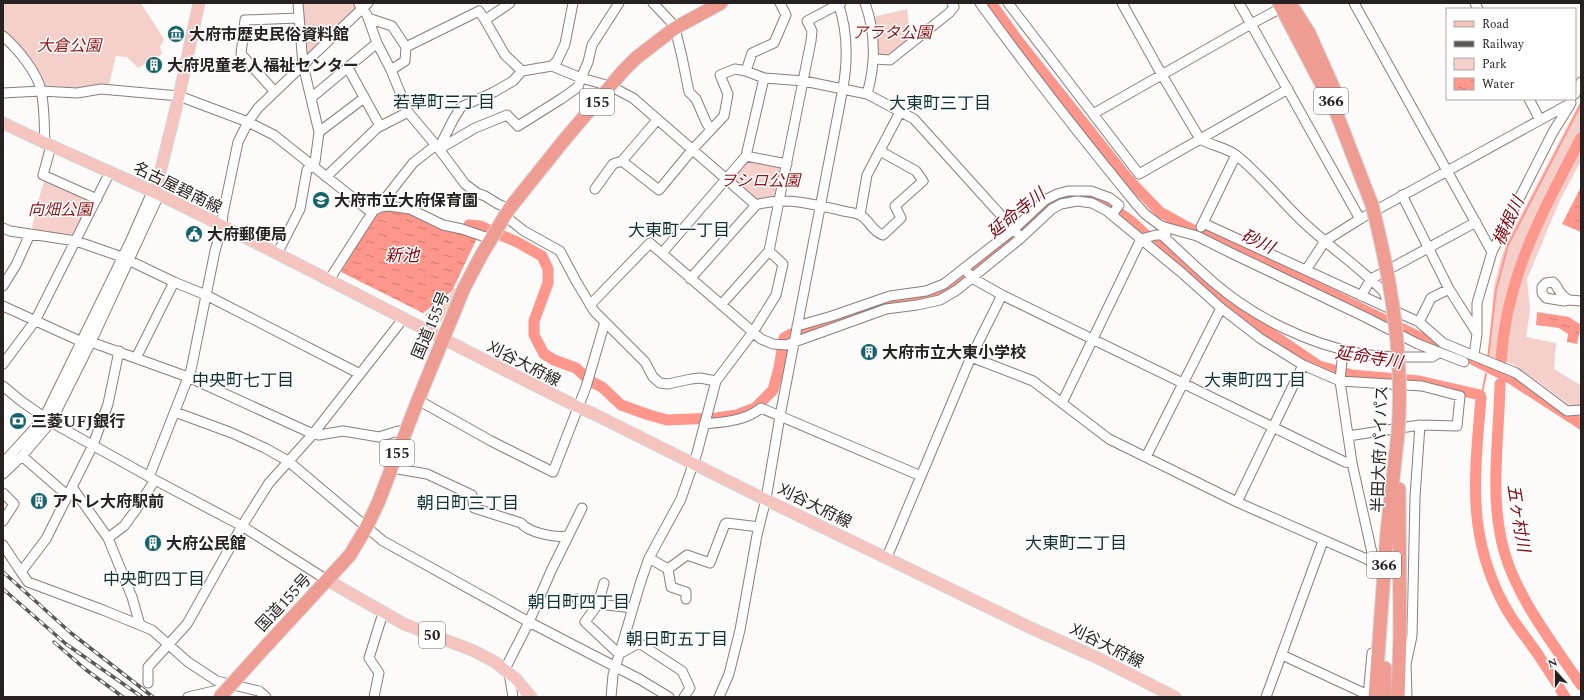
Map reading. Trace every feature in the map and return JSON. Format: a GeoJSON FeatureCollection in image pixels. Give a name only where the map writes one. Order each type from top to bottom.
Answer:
{"type":"FeatureCollection","features":[{"type":"Feature","properties":{"kind":"highway","name":"国道155号"},"geometry":{"type":"LineString","coordinates":[[220,697],[354,550],[378,503],[464,288],[507,212],[565,139],[636,58],[675,28],[721,3]]}},
{"type":"Feature","properties":{"kind":"highway","name":"半田大府パイパス"},"geometry":{"type":"LineString","coordinates":[[1285,4],[1336,112],[1372,205],[1391,288],[1396,326],[1400,402],[1386,619],[1385,697]]}},
{"type":"Feature","properties":{"kind":"highway","name":"366"},"geometry":{"type":"LineString","coordinates":[[1370,696],[1398,433]]}},
{"type":"Feature","properties":{"kind":"highway","name":"366"},"geometry":{"type":"LineString","coordinates":[[1398,433],[1400,635],[1398,697]]}},
{"type":"Feature","properties":{"kind":"main road"},"geometry":{"type":"LineString","coordinates":[[156,193],[199,3]]}},
{"type":"Feature","properties":{"kind":"main road","name":"名古屋碧南線"},"geometry":{"type":"LineString","coordinates":[[3,123],[48,145],[156,193],[329,280],[442,340]]}},
{"type":"Feature","properties":{"kind":"main road","name":"刈谷大府線"},"geometry":{"type":"LineString","coordinates":[[442,340],[578,408],[594,414],[1031,628],[1100,659],[1174,697]]}},
{"type":"Feature","properties":{"kind":"main road","name":"50"},"geometry":{"type":"LineString","coordinates":[[327,580],[404,624],[474,651],[495,662],[507,671],[531,697]]}},
{"type":"Feature","properties":{"kind":"street"},"geometry":{"type":"LineString","coordinates":[[277,254],[300,209],[307,170],[315,162],[319,132],[304,65],[298,18],[298,3]]}},
{"type":"Feature","properties":{"kind":"street"},"geometry":{"type":"LineString","coordinates":[[485,20],[510,3]]}},
{"type":"Feature","properties":{"kind":"street"},"geometry":{"type":"LineString","coordinates":[[552,66],[557,61],[565,44],[573,3]]}},
{"type":"Feature","properties":{"kind":"street"},"geometry":{"type":"LineString","coordinates":[[381,207],[384,200],[413,163],[437,147],[475,128],[508,115],[518,126],[561,99],[578,86],[588,62],[592,45],[619,3]]}},
{"type":"Feature","properties":{"kind":"street"},"geometry":{"type":"LineString","coordinates":[[653,3],[675,28],[689,92],[696,99],[711,130]]}},
{"type":"Feature","properties":{"kind":"street"},"geometry":{"type":"LineString","coordinates":[[746,71],[752,53],[774,42],[786,15],[780,3]]}},
{"type":"Feature","properties":{"kind":"street"},"geometry":{"type":"LineString","coordinates":[[865,3],[870,18],[874,59],[872,77],[867,94]]}},
{"type":"Feature","properties":{"kind":"street"},"geometry":{"type":"LineString","coordinates":[[874,59],[890,60],[949,13],[954,7],[952,3]]}},
{"type":"Feature","properties":{"kind":"street"},"geometry":{"type":"LineString","coordinates":[[980,3],[1060,111],[1136,204],[1145,214],[1161,226],[1200,229],[1306,270],[1419,322],[1443,343],[1516,373],[1567,411],[1581,410]]}},
{"type":"Feature","properties":{"kind":"street"},"geometry":{"type":"LineString","coordinates":[[1008,3],[1139,174],[1288,89]]}},
{"type":"Feature","properties":{"kind":"street"},"geometry":{"type":"LineString","coordinates":[[1122,3],[1200,140],[1207,144],[1224,148],[1236,155],[1301,220],[1371,279],[1384,292],[1388,309]]}},
{"type":"Feature","properties":{"kind":"street"},"geometry":{"type":"LineString","coordinates":[[1239,3],[1360,219]]}},
{"type":"Feature","properties":{"kind":"street"},"geometry":{"type":"LineString","coordinates":[[1354,3],[1492,252]]}},
{"type":"Feature","properties":{"kind":"street"},"geometry":{"type":"LineString","coordinates":[[719,697],[729,674],[740,630],[759,527],[766,499],[791,344],[797,326],[843,88],[847,52],[843,19],[839,4],[807,21],[812,30],[804,81],[769,251],[721,305]]}},
{"type":"Feature","properties":{"kind":"street"},"geometry":{"type":"LineString","coordinates":[[1093,114],[1285,4]]}},
{"type":"Feature","properties":{"kind":"street"},"geometry":{"type":"LineString","coordinates":[[108,538],[124,526],[135,511],[152,478],[188,377],[215,251],[222,226],[223,214],[238,142],[248,122],[258,108],[304,65],[362,5],[377,43],[391,70],[408,112],[465,184],[477,193],[492,199],[507,212],[524,231],[560,251],[590,305],[645,362],[653,377],[660,383],[668,384],[700,378],[716,381]]}},
{"type":"Feature","properties":{"kind":"street"},"geometry":{"type":"LineString","coordinates":[[406,48],[477,7],[505,54],[522,71]]}},
{"type":"Feature","properties":{"kind":"street"},"geometry":{"type":"LineString","coordinates":[[275,92],[241,54],[245,20],[298,18]]}},
{"type":"Feature","properties":{"kind":"street"},"geometry":{"type":"LineString","coordinates":[[368,18],[392,26],[406,48],[405,61],[391,70]]}},
{"type":"Feature","properties":{"kind":"street"},"geometry":{"type":"LineString","coordinates":[[3,36],[11,43],[35,75],[41,91],[48,145],[43,175],[97,199]]}},
{"type":"Feature","properties":{"kind":"street"},"geometry":{"type":"LineString","coordinates":[[311,98],[377,43]]}},
{"type":"Feature","properties":{"kind":"street"},"geometry":{"type":"LineString","coordinates":[[437,147],[461,107],[494,92],[513,81],[522,71],[552,66],[581,78],[610,86],[633,98],[756,205]]}},
{"type":"Feature","properties":{"kind":"street"},"geometry":{"type":"LineString","coordinates":[[348,68],[380,126]]}},
{"type":"Feature","properties":{"kind":"street"},"geometry":{"type":"LineString","coordinates":[[622,161],[659,190],[692,150],[724,116],[728,94],[720,75],[735,69],[746,71],[764,78],[804,81],[843,88],[867,94],[914,119],[1021,238]]}},
{"type":"Feature","properties":{"kind":"street"},"geometry":{"type":"LineString","coordinates":[[662,253],[746,156],[764,78]]}},
{"type":"Feature","properties":{"kind":"street"},"geometry":{"type":"LineString","coordinates":[[1576,92],[1581,82]]}},
{"type":"Feature","properties":{"kind":"street"},"geometry":{"type":"LineString","coordinates":[[3,93],[41,91],[77,93],[92,92],[101,89],[179,96],[248,122],[274,135],[372,213]]}},
{"type":"Feature","properties":{"kind":"street"},"geometry":{"type":"LineString","coordinates":[[319,132],[364,98]]}},
{"type":"Feature","properties":{"kind":"street"},"geometry":{"type":"LineString","coordinates":[[1530,100],[1540,120]]}},
{"type":"Feature","properties":{"kind":"street"},"geometry":{"type":"LineString","coordinates":[[1306,270],[1325,241],[1360,219],[1572,101]]}},
{"type":"Feature","properties":{"kind":"street"},"geometry":{"type":"LineString","coordinates":[[1474,355],[1478,334],[1477,303],[1492,252],[1553,132],[1572,101]]}},
{"type":"Feature","properties":{"kind":"street"},"geometry":{"type":"LineString","coordinates":[[326,177],[380,126],[408,112]]}},
{"type":"Feature","properties":{"kind":"street"},"geometry":{"type":"LineString","coordinates":[[860,215],[867,175],[900,112]]}},
{"type":"Feature","properties":{"kind":"street"},"geometry":{"type":"LineString","coordinates":[[595,189],[613,164],[622,161],[657,120]]}},
{"type":"Feature","properties":{"kind":"street"},"geometry":{"type":"LineString","coordinates":[[690,279],[756,205],[779,200],[821,206],[860,215],[876,232],[884,235],[901,218],[895,206],[923,181],[916,171],[880,151]]}},
{"type":"Feature","properties":{"kind":"street"},"geometry":{"type":"LineString","coordinates":[[1200,229],[1236,155]]}},
{"type":"Feature","properties":{"kind":"street"},"geometry":{"type":"LineString","coordinates":[[746,156],[787,164]]}},
{"type":"Feature","properties":{"kind":"street"},"geometry":{"type":"LineString","coordinates":[[3,364],[35,321],[110,172]]}},
{"type":"Feature","properties":{"kind":"street"},"geometry":{"type":"LineString","coordinates":[[797,326],[832,316],[869,302],[890,296],[926,291],[944,284],[1014,229],[1044,200],[1057,194],[1068,191],[1091,191],[1110,198],[1119,205],[1112,215]]}},
{"type":"Feature","properties":{"kind":"street"},"geometry":{"type":"LineString","coordinates":[[1068,191],[1069,202]]}},
{"type":"Feature","properties":{"kind":"street"},"geometry":{"type":"LineString","coordinates":[[3,474],[22,456],[47,420],[87,342],[126,258],[130,242],[156,193]]}},
{"type":"Feature","properties":{"kind":"street"},"geometry":{"type":"LineString","coordinates":[[1402,196],[1449,289],[1478,334]]}},
{"type":"Feature","properties":{"kind":"street"},"geometry":{"type":"LineString","coordinates":[[590,305],[650,244],[761,339],[773,344],[791,344],[886,309],[940,300],[957,290],[972,278],[1021,238],[1052,209],[1069,202],[1077,201],[1092,203],[1112,215],[1142,239],[1221,308],[1261,339],[1302,365],[1340,381],[1422,386],[1460,396],[1457,426],[1420,425],[1348,436]]}},
{"type":"Feature","properties":{"kind":"street"},"geometry":{"type":"LineString","coordinates":[[329,280],[340,266],[374,210],[381,207],[389,206],[410,209],[443,225],[493,235]]}},
{"type":"Feature","properties":{"kind":"street"},"geometry":{"type":"LineString","coordinates":[[1361,296],[1371,279],[1476,222]]}},
{"type":"Feature","properties":{"kind":"street"},"geometry":{"type":"LineString","coordinates":[[3,228],[76,241],[126,258],[174,282],[206,295],[360,374]]}},
{"type":"Feature","properties":{"kind":"street"},"geometry":{"type":"LineString","coordinates":[[1142,239],[1200,229],[1231,253],[1439,352],[1464,362]]}},
{"type":"Feature","properties":{"kind":"street"},"geometry":{"type":"LineString","coordinates":[[3,286],[16,265],[30,234]]}},
{"type":"Feature","properties":{"kind":"street"},"geometry":{"type":"LineString","coordinates":[[1159,235],[1213,282],[1243,305],[1285,329],[1343,350],[1363,354],[1432,358],[1439,352],[1443,343]]}},
{"type":"Feature","properties":{"kind":"street"},"geometry":{"type":"LineString","coordinates":[[1062,403],[1142,239]]}},
{"type":"Feature","properties":{"kind":"street"},"geometry":{"type":"LineString","coordinates":[[611,697],[613,675],[616,668],[618,654],[649,558],[681,499],[694,463],[707,409],[716,381],[753,332],[776,295],[783,264],[769,251]]}},
{"type":"Feature","properties":{"kind":"street"},"geometry":{"type":"LineString","coordinates":[[964,268],[972,278],[1002,295],[1324,452],[1345,462],[1352,463]]}},
{"type":"Feature","properties":{"kind":"street"},"geometry":{"type":"LineString","coordinates":[[136,358],[174,282]]}},
{"type":"Feature","properties":{"kind":"street"},"geometry":{"type":"LineString","coordinates":[[1419,322],[1430,298],[1449,289]]}},
{"type":"Feature","properties":{"kind":"street"},"geometry":{"type":"LineString","coordinates":[[887,557],[971,357],[1002,295]]}},
{"type":"Feature","properties":{"kind":"street"},"geometry":{"type":"LineString","coordinates":[[1569,300],[1581,301]]}},
{"type":"Feature","properties":{"kind":"street"},"geometry":{"type":"LineString","coordinates":[[869,302],[873,314]]}},
{"type":"Feature","properties":{"kind":"street"},"geometry":{"type":"LineString","coordinates":[[3,306],[87,342],[119,351],[188,377],[313,434],[319,435],[343,431],[379,437],[398,431],[406,431]]}},
{"type":"Feature","properties":{"kind":"street"},"geometry":{"type":"LineString","coordinates":[[1146,457],[1221,308]]}},
{"type":"Feature","properties":{"kind":"street"},"geometry":{"type":"LineString","coordinates":[[148,683],[148,667],[187,624],[242,526],[269,484],[313,434],[403,319]]}},
{"type":"Feature","properties":{"kind":"street"},"geometry":{"type":"LineString","coordinates":[[418,400],[491,441],[553,472],[592,371],[605,322]]}},
{"type":"Feature","properties":{"kind":"street"},"geometry":{"type":"LineString","coordinates":[[1343,350],[1340,381],[1352,463],[1372,553],[1368,560]]}},
{"type":"Feature","properties":{"kind":"street"},"geometry":{"type":"LineString","coordinates":[[21,572],[46,539],[93,445],[107,408],[119,351]]}},
{"type":"Feature","properties":{"kind":"street"},"geometry":{"type":"LineString","coordinates":[[971,357],[1033,381],[1109,439],[1237,502],[1379,565],[1370,696],[1282,655]]}},
{"type":"Feature","properties":{"kind":"street"},"geometry":{"type":"LineString","coordinates":[[1237,502],[1302,365]]}},
{"type":"Feature","properties":{"kind":"street"},"geometry":{"type":"LineString","coordinates":[[3,386],[47,420],[242,526],[327,580]]}},
{"type":"Feature","properties":{"kind":"street"},"geometry":{"type":"LineString","coordinates":[[704,424],[727,422],[747,417],[761,408],[921,476]]}},
{"type":"Feature","properties":{"kind":"street"},"geometry":{"type":"LineString","coordinates":[[175,412],[232,433],[265,448],[288,461],[383,541],[529,622],[641,680],[669,697]]}},
{"type":"Feature","properties":{"kind":"street"},"geometry":{"type":"LineString","coordinates":[[3,464],[47,420]]}},
{"type":"Feature","properties":{"kind":"street"},"geometry":{"type":"LineString","coordinates":[[1407,697],[1406,664],[1412,636],[1415,497],[1420,425]]}},
{"type":"Feature","properties":{"kind":"street"},"geometry":{"type":"LineString","coordinates":[[22,456],[70,492],[108,538],[132,597],[140,625]]}},
{"type":"Feature","properties":{"kind":"street"},"geometry":{"type":"LineString","coordinates":[[392,468],[427,474],[472,495],[474,508],[521,524],[525,529],[559,538],[568,536]]}},
{"type":"Feature","properties":{"kind":"street"},"geometry":{"type":"LineString","coordinates":[[3,493],[14,504],[3,521]]}},
{"type":"Feature","properties":{"kind":"street"},"geometry":{"type":"LineString","coordinates":[[513,697],[507,671],[551,571],[582,508]]}},
{"type":"Feature","properties":{"kind":"street"},"geometry":{"type":"LineString","coordinates":[[668,569],[687,555],[710,563],[725,524],[727,523],[759,527]]}},
{"type":"Feature","properties":{"kind":"street"},"geometry":{"type":"LineString","coordinates":[[1266,697],[1323,541]]}},
{"type":"Feature","properties":{"kind":"street"},"geometry":{"type":"LineString","coordinates":[[3,545],[28,582],[152,630],[188,662],[217,681],[259,691],[266,697]]}},
{"type":"Feature","properties":{"kind":"street"},"geometry":{"type":"LineString","coordinates":[[649,558],[668,569]]}},
{"type":"Feature","properties":{"kind":"street"},"geometry":{"type":"LineString","coordinates":[[668,569],[671,587],[686,592],[686,599]]}},
{"type":"Feature","properties":{"kind":"street"},"geometry":{"type":"LineString","coordinates":[[1404,569],[1414,569]]}},
{"type":"Feature","properties":{"kind":"street"},"geometry":{"type":"LineString","coordinates":[[604,583],[598,604],[585,622],[618,654]]}},
{"type":"Feature","properties":{"kind":"street"},"geometry":{"type":"LineString","coordinates":[[188,697],[218,690],[296,604],[312,596]]}},
{"type":"Feature","properties":{"kind":"street"},"geometry":{"type":"LineString","coordinates":[[227,697],[308,610],[312,596]]}},
{"type":"Feature","properties":{"kind":"street"},"geometry":{"type":"LineString","coordinates":[[577,599],[598,604],[633,608]]}},
{"type":"Feature","properties":{"kind":"street"},"geometry":{"type":"LineString","coordinates":[[374,697],[380,674],[370,658],[383,612]]}},
{"type":"Feature","properties":{"kind":"street"},"geometry":{"type":"LineString","coordinates":[[618,654],[639,643],[682,671],[690,688],[684,697]]}},
{"type":"Feature","properties":{"kind":"green space","name":"大倉公園"},"geometry":{"type":"Polygon","coordinates":[[[3,3],[142,3],[164,39],[160,47],[162,54],[138,68],[127,57],[116,56],[108,88],[45,88],[3,34],[3,3]]]}},
{"type":"Feature","properties":{"kind":"green space"},"geometry":{"type":"Polygon","coordinates":[[[301,3],[356,3],[359,7],[309,55],[307,54],[301,3]]]}},
{"type":"Feature","properties":{"kind":"green space","name":"アラタ公園"},"geometry":{"type":"Polygon","coordinates":[[[907,9],[911,40],[890,57],[878,57],[873,17],[907,9]]]}},
{"type":"Feature","properties":{"kind":"green space"},"geometry":{"type":"Polygon","coordinates":[[[1581,100],[1581,161],[1560,200],[1527,279],[1530,310],[1526,337],[1556,343],[1554,369],[1580,385],[1581,404],[1575,409],[1512,364],[1488,356],[1494,286],[1501,258],[1511,234],[1581,100]]]}},
{"type":"Feature","properties":{"kind":"green space","name":"ヲシロ公園"},"geometry":{"type":"Polygon","coordinates":[[[748,159],[784,166],[777,198],[757,203],[730,178],[748,159]]]}},
{"type":"Feature","properties":{"kind":"green space","name":"向畑公園"},"geometry":{"type":"Polygon","coordinates":[[[46,178],[91,199],[75,234],[69,235],[34,230],[32,226],[42,187],[46,178]]]}},
{"type":"Feature","properties":{"kind":"green space"},"geometry":{"type":"Polygon","coordinates":[[[454,288],[457,289],[441,322],[424,315],[450,295],[454,288]]]}},
{"type":"Feature","properties":{"kind":"water"},"geometry":{"type":"Polygon","coordinates":[[[1581,187],[1581,232],[1562,224],[1581,187]]]}},
{"type":"Feature","properties":{"kind":"water","name":"新池"},"geometry":{"type":"Polygon","coordinates":[[[396,208],[477,238],[452,291],[423,313],[341,272],[376,214],[385,209],[396,208]]]}},
{"type":"Feature","properties":{"kind":"water"},"geometry":{"type":"Polygon","coordinates":[[[1537,312],[1569,317],[1581,325],[1577,344],[1567,342],[1568,334],[1559,328],[1536,325],[1537,312]]]}},
{"type":"Feature","properties":{"kind":"waterway","name":"砂川"},"geometry":{"type":"LineString","coordinates":[[991,3],[1019,42],[1128,179],[1160,212],[1189,228],[1270,264],[1415,335],[1451,350]]}},
{"type":"Feature","properties":{"kind":"waterway","name":"横根川"},"geometry":{"type":"LineString","coordinates":[[1488,358],[1496,290],[1508,245],[1581,104]]}},
{"type":"Feature","properties":{"kind":"waterway","name":"五ヶ村川"},"geometry":{"type":"LineString","coordinates":[[1501,361],[1504,330],[1518,272],[1540,218],[1581,138]]}},
{"type":"Feature","properties":{"kind":"waterway","name":"延命寺川"},"geometry":{"type":"LineString","coordinates":[[466,234],[469,225],[480,226],[517,242],[542,256],[548,269],[548,283],[534,321],[534,335],[544,354],[554,360],[576,368],[590,381],[602,387],[621,405],[667,420],[716,418],[737,415],[755,408],[773,390],[779,368],[784,338],[791,334],[836,322],[880,304],[921,298],[946,289],[1006,244],[1034,217],[1054,201],[1075,195],[1086,195],[1100,199],[1132,222],[1191,276],[1233,308],[1319,366],[1352,375],[1419,381],[1480,395],[1476,502],[1478,527],[1483,552],[1491,577],[1503,603],[1565,697]]}},
{"type":"Feature","properties":{"kind":"waterway","name":"砂川"},"geometry":{"type":"LineString","coordinates":[[1474,360],[1510,378],[1581,424]]}},
{"type":"Feature","properties":{"kind":"waterway","name":"横根川"},"geometry":{"type":"LineString","coordinates":[[1481,398],[1486,374]]}},
{"type":"Feature","properties":{"kind":"waterway","name":"五ヶ村川"},"geometry":{"type":"LineString","coordinates":[[1500,384],[1496,489],[1499,531],[1504,551],[1510,569],[1527,604],[1581,685]]}},
{"type":"Feature","properties":{"kind":"railway"},"geometry":{"type":"LineString","coordinates":[[3,572],[71,633],[153,697]]}},
{"type":"Feature","properties":{"kind":"railway"},"geometry":{"type":"LineString","coordinates":[[3,589],[66,644],[142,697]]}},
{"type":"Feature","properties":{"kind":"railway"},"geometry":{"type":"LineString","coordinates":[[54,642],[85,669],[123,697]]}},
{"type":"Feature","properties":{"kind":"place","name":"大府市歴史民俗資料館"},"geometry":{"type":"Point","coordinates":[176,34]}},
{"type":"Feature","properties":{"kind":"place","name":"大府児童老人福祉センター"},"geometry":{"type":"Point","coordinates":[154,65]}},
{"type":"Feature","properties":{"kind":"place","name":"大府市立大府保育園"},"geometry":{"type":"Point","coordinates":[321,200]}},
{"type":"Feature","properties":{"kind":"place","name":"大府郵便局"},"geometry":{"type":"Point","coordinates":[194,234]}},
{"type":"Feature","properties":{"kind":"place","name":"大府市立大東小学校"},"geometry":{"type":"Point","coordinates":[869,352]}},
{"type":"Feature","properties":{"kind":"place","name":"三菱UFJ銀行"},"geometry":{"type":"Point","coordinates":[18,421]}},
{"type":"Feature","properties":{"kind":"place","name":"アトレ大府駅前"},"geometry":{"type":"Point","coordinates":[39,501]}},
{"type":"Feature","properties":{"kind":"place","name":"大府公民館"},"geometry":{"type":"Point","coordinates":[153,543]}},
{"type":"Feature","properties":{"kind":"district","name":"若草町三丁目"},"geometry":{"type":"Point","coordinates":[444,102]}},
{"type":"Feature","properties":{"kind":"district","name":"大東町三丁目"},"geometry":{"type":"Point","coordinates":[940,103]}},
{"type":"Feature","properties":{"kind":"district","name":"大東町一丁目"},"geometry":{"type":"Point","coordinates":[679,230]}},
{"type":"Feature","properties":{"kind":"district","name":"中央町七丁目"},"geometry":{"type":"Point","coordinates":[243,380]}},
{"type":"Feature","properties":{"kind":"district","name":"大東町四丁目"},"geometry":{"type":"Point","coordinates":[1255,380]}},
{"type":"Feature","properties":{"kind":"district","name":"朝日町三丁目"},"geometry":{"type":"Point","coordinates":[468,503]}},
{"type":"Feature","properties":{"kind":"district","name":"大東町二丁目"},"geometry":{"type":"Point","coordinates":[1076,543]}},
{"type":"Feature","properties":{"kind":"district","name":"中央町四丁目"},"geometry":{"type":"Point","coordinates":[154,579]}},
{"type":"Feature","properties":{"kind":"district","name":"朝日町四丁目"},"geometry":{"type":"Point","coordinates":[579,602]}},
{"type":"Feature","properties":{"kind":"district","name":"朝日町五丁目"},"geometry":{"type":"Point","coordinates":[677,639]}}]}
